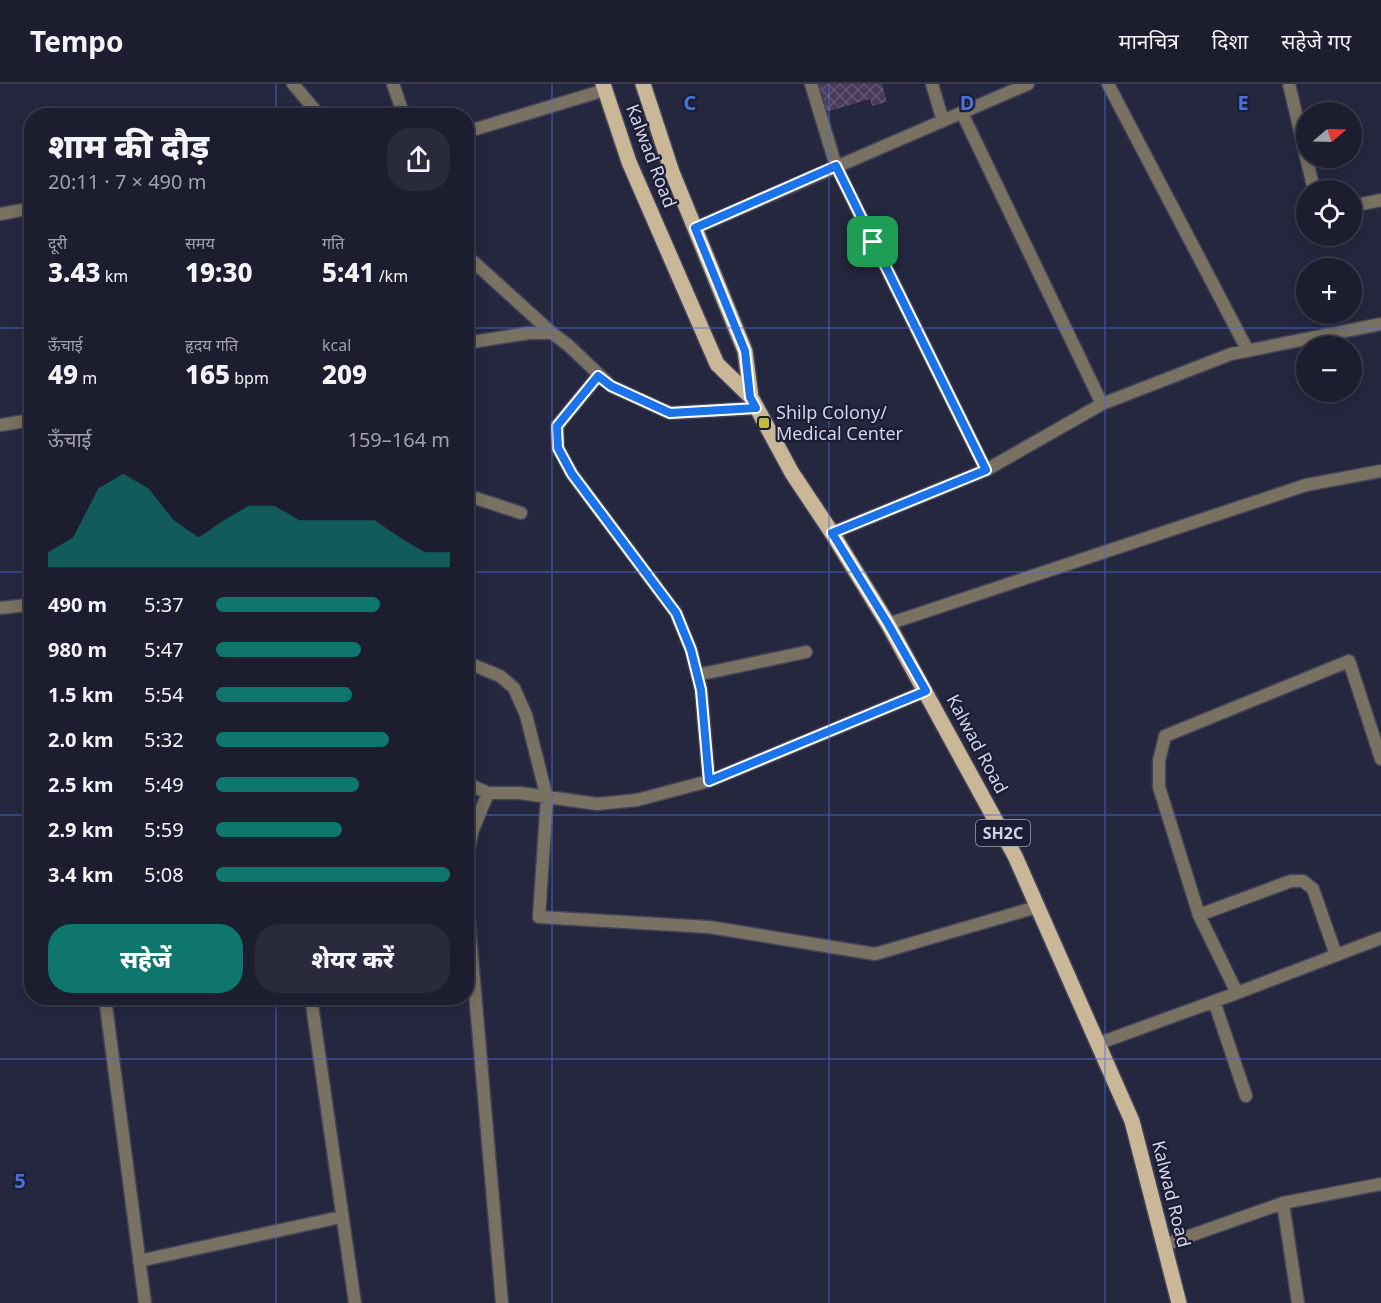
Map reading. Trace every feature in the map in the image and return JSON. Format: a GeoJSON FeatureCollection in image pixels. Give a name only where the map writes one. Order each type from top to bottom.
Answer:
{"type":"FeatureCollection","features":[{"type":"Feature","properties":{"kind":"main road","name":"Kalwad Road"},"geometry":{"type":"LineString","coordinates":[[644,84],[672,172],[745,351],[753,403]]}},
{"type":"Feature","properties":{"kind":"main road","name":"Kalwad Road"},"geometry":{"type":"LineString","coordinates":[[604,87],[629,162],[717,364],[753,403],[792,473],[888,624],[1015,856],[1132,1121],[1179,1303]]}},
{"type":"Feature","properties":{"kind":"street"},"geometry":{"type":"LineString","coordinates":[[293,84],[313,108]]}},
{"type":"Feature","properties":{"kind":"street"},"geometry":{"type":"LineString","coordinates":[[393,84],[401,108]]}},
{"type":"Feature","properties":{"kind":"street"},"geometry":{"type":"LineString","coordinates":[[811,84],[836,166],[986,470]]}},
{"type":"Feature","properties":{"kind":"street"},"geometry":{"type":"LineString","coordinates":[[932,84],[943,121]]}},
{"type":"Feature","properties":{"kind":"street"},"geometry":{"type":"LineString","coordinates":[[695,228],[1028,84]]}},
{"type":"Feature","properties":{"kind":"street"},"geometry":{"type":"LineString","coordinates":[[1108,84],[1248,351]]}},
{"type":"Feature","properties":{"kind":"street"},"geometry":{"type":"LineString","coordinates":[[1289,84],[1312,180]]}},
{"type":"Feature","properties":{"kind":"street"},"geometry":{"type":"LineString","coordinates":[[474,129],[604,87]]}},
{"type":"Feature","properties":{"kind":"street"},"geometry":{"type":"LineString","coordinates":[[962,113],[1102,404]]}},
{"type":"Feature","properties":{"kind":"street"},"geometry":{"type":"LineString","coordinates":[[1362,204],[1381,200]]}},
{"type":"Feature","properties":{"kind":"street"},"geometry":{"type":"LineString","coordinates":[[0,214],[24,210]]}},
{"type":"Feature","properties":{"kind":"street"},"geometry":{"type":"LineString","coordinates":[[474,262],[611,386],[670,413],[753,403]]}},
{"type":"Feature","properties":{"kind":"street"},"geometry":{"type":"LineString","coordinates":[[832,533],[986,470],[1102,404],[1231,354],[1381,324]]}},
{"type":"Feature","properties":{"kind":"street"},"geometry":{"type":"LineString","coordinates":[[474,342],[528,333],[552,333]]}},
{"type":"Feature","properties":{"kind":"street"},"geometry":{"type":"LineString","coordinates":[[598,376],[557,426],[558,448],[572,474],[676,613],[691,650],[701,690],[709,781]]}},
{"type":"Feature","properties":{"kind":"street"},"geometry":{"type":"LineString","coordinates":[[0,425],[24,421]]}},
{"type":"Feature","properties":{"kind":"street"},"geometry":{"type":"LineString","coordinates":[[888,624],[1306,485],[1381,471]]}},
{"type":"Feature","properties":{"kind":"street"},"geometry":{"type":"LineString","coordinates":[[474,498],[521,513]]}},
{"type":"Feature","properties":{"kind":"street"},"geometry":{"type":"LineString","coordinates":[[0,608],[24,606]]}},
{"type":"Feature","properties":{"kind":"street"},"geometry":{"type":"LineString","coordinates":[[697,675],[806,652]]}},
{"type":"Feature","properties":{"kind":"street"},"geometry":{"type":"LineString","coordinates":[[1237,993],[1199,915],[1159,787],[1159,761],[1165,736],[1349,662],[1381,759]]}},
{"type":"Feature","properties":{"kind":"street"},"geometry":{"type":"LineString","coordinates":[[474,665],[500,676],[514,688],[526,715],[546,798],[539,917],[709,927],[876,954],[1037,907]]}},
{"type":"Feature","properties":{"kind":"street"},"geometry":{"type":"LineString","coordinates":[[474,787],[488,793],[520,793],[597,804],[637,801],[709,781],[926,691]]}},
{"type":"Feature","properties":{"kind":"street"},"geometry":{"type":"LineString","coordinates":[[474,827],[488,793]]}},
{"type":"Feature","properties":{"kind":"street"},"geometry":{"type":"LineString","coordinates":[[1199,915],[1291,881],[1304,881],[1313,889],[1336,955]]}},
{"type":"Feature","properties":{"kind":"street"},"geometry":{"type":"LineString","coordinates":[[1097,1044],[1381,938]]}},
{"type":"Feature","properties":{"kind":"street"},"geometry":{"type":"LineString","coordinates":[[474,981],[502,1303]]}},
{"type":"Feature","properties":{"kind":"street"},"geometry":{"type":"LineString","coordinates":[[1214,1001],[1246,1096]]}},
{"type":"Feature","properties":{"kind":"street"},"geometry":{"type":"LineString","coordinates":[[106,1005],[145,1303]]}},
{"type":"Feature","properties":{"kind":"street"},"geometry":{"type":"LineString","coordinates":[[312,1005],[355,1303]]}},
{"type":"Feature","properties":{"kind":"street"},"geometry":{"type":"LineString","coordinates":[[1164,1245],[1282,1203],[1381,1184]]}},
{"type":"Feature","properties":{"kind":"street"},"geometry":{"type":"LineString","coordinates":[[1282,1203],[1298,1303]]}},
{"type":"Feature","properties":{"kind":"street"},"geometry":{"type":"LineString","coordinates":[[139,1261],[341,1216]]}},
{"type":"Feature","properties":{"kind":"building"},"geometry":{"type":"Polygon","coordinates":[[[818,84],[882,84],[887,102],[872,106],[870,99],[826,112],[818,84]]]}},
{"type":"Feature","properties":{"kind":"place","name":"Shilp Colony/ Medical Center"},"geometry":{"type":"Point","coordinates":[764,423]}},
{"type":"Feature","properties":{"kind":"route"},"geometry":{"type":"LineString","coordinates":[[836,166],[873,242],[986,470],[832,533],[926,691],[709,781],[701,690],[691,650],[676,613],[572,474],[558,448],[557,426],[598,376],[611,386],[670,413],[756,408],[750,397],[745,351],[695,228],[836,166]]}}]}
